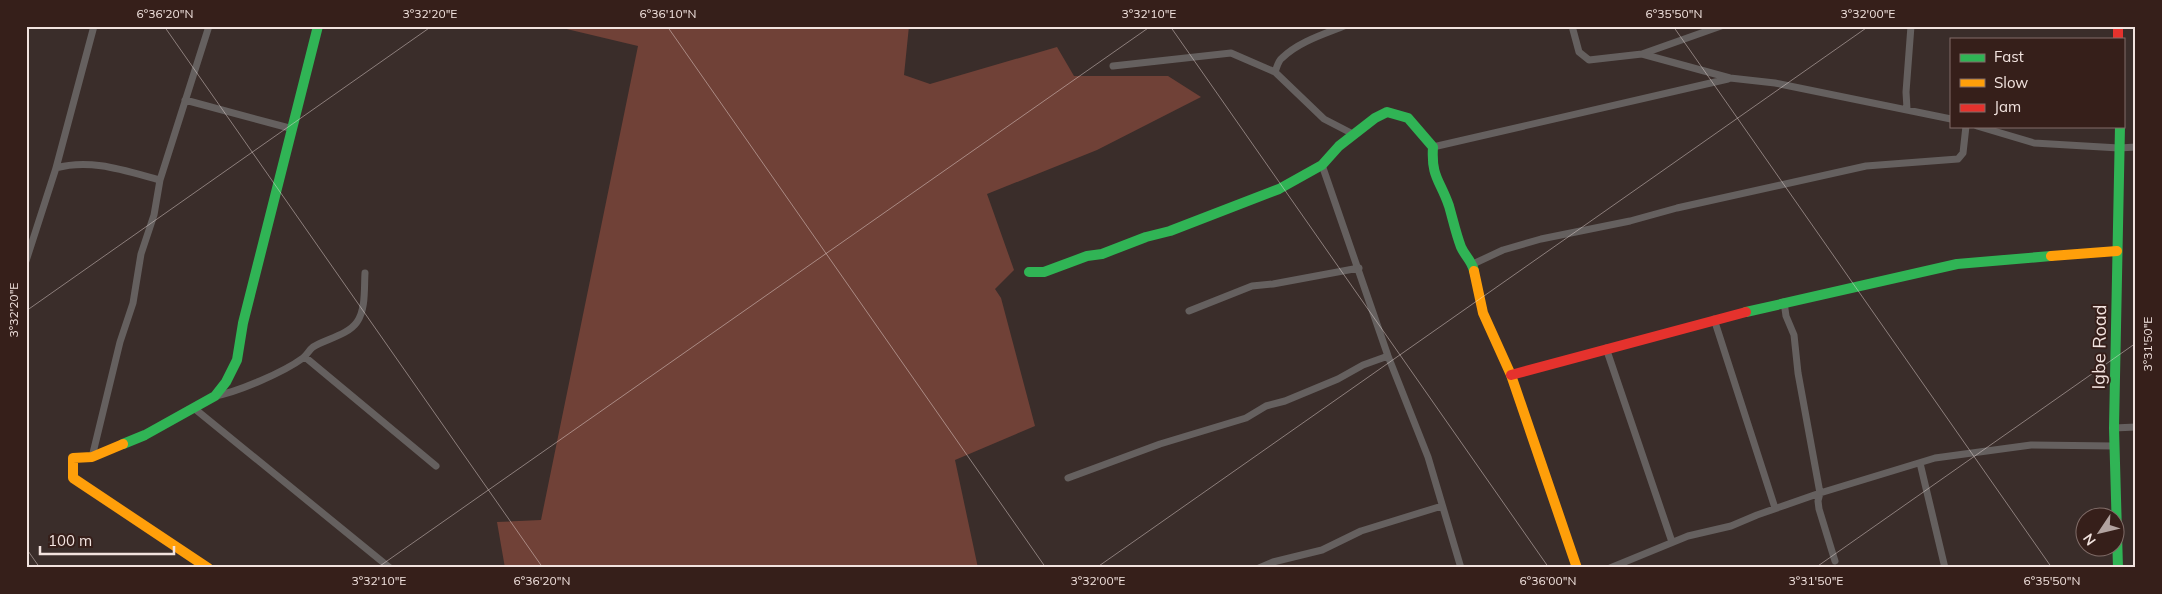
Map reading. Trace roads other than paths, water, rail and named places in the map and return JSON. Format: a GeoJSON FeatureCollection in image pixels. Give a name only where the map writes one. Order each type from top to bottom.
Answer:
{"type":"FeatureCollection","features":[{"type":"Feature","properties":{"kind":"street"},"geometry":{"type":"LineString","coordinates":[[26,261],[56,168],[94,26]]}},
{"type":"Feature","properties":{"kind":"street"},"geometry":{"type":"LineString","coordinates":[[92,457],[120,342],[133,303],[142,254],[154,215],[160,180],[209,26]]}},
{"type":"Feature","properties":{"kind":"street"},"geometry":{"type":"LineString","coordinates":[[208,568],[73,478],[73,458],[92,457],[145,435],[195,409],[215,396],[226,382],[237,360],[243,323],[318,26]]}},
{"type":"Feature","properties":{"kind":"street"},"geometry":{"type":"LineString","coordinates":[[1275,72],[1280,59],[1291,51],[1335,28],[1344,26]]}},
{"type":"Feature","properties":{"kind":"street"},"geometry":{"type":"LineString","coordinates":[[1572,26],[1579,52],[1584,58],[1589,60],[1642,54],[1721,26]]}},
{"type":"Feature","properties":{"kind":"street"},"geometry":{"type":"LineString","coordinates":[[1907,109],[1906,92],[1911,26]]}},
{"type":"Feature","properties":{"kind":"street"},"geometry":{"type":"LineString","coordinates":[[1112,66],[1231,53],[1275,72],[1324,119],[1353,134]]}},
{"type":"Feature","properties":{"kind":"street"},"geometry":{"type":"LineString","coordinates":[[1642,54],[1730,78],[1775,83],[1950,119]]}},
{"type":"Feature","properties":{"kind":"street"},"geometry":{"type":"LineString","coordinates":[[1434,147],[1730,78]]}},
{"type":"Feature","properties":{"kind":"street"},"geometry":{"type":"LineString","coordinates":[[185,100],[293,129]]}},
{"type":"Feature","properties":{"kind":"street"},"geometry":{"type":"LineString","coordinates":[[1029,272],[1044,272],[1088,256],[1102,254],[1146,237],[1170,232],[1204,220],[1279,189],[1322,165],[1338,146],[1375,118],[1387,112],[1408,118],[1434,147],[1432,164],[1434,174],[1448,204],[1461,246],[1466,257],[1473,264],[1483,313],[1511,376],[1576,568]]}},
{"type":"Feature","properties":{"kind":"street"},"geometry":{"type":"LineString","coordinates":[[1473,264],[1503,250],[1540,239],[1630,221],[1866,166],[1958,158],[1963,153],[1966,128]]}},
{"type":"Feature","properties":{"kind":"street"},"geometry":{"type":"LineString","coordinates":[[1984,128],[2034,142],[2119,148],[2136,147]]}},
{"type":"Feature","properties":{"kind":"street","name":"Igbe Road"},"geometry":{"type":"LineString","coordinates":[[2118,568],[2114,428],[2120,128]]}},
{"type":"Feature","properties":{"kind":"street"},"geometry":{"type":"LineString","coordinates":[[56,168],[78,164],[97,164],[160,180]]}},
{"type":"Feature","properties":{"kind":"street"},"geometry":{"type":"LineString","coordinates":[[1322,165],[1388,356],[1428,457],[1461,568]]}},
{"type":"Feature","properties":{"kind":"street"},"geometry":{"type":"LineString","coordinates":[[1511,376],[1714,319],[1957,264],[2117,251]]}},
{"type":"Feature","properties":{"kind":"street"},"geometry":{"type":"LineString","coordinates":[[1189,311],[1252,286],[1273,284],[1359,268]]}},
{"type":"Feature","properties":{"kind":"street"},"geometry":{"type":"LineString","coordinates":[[215,396],[231,393],[305,357],[312,348],[351,327],[356,322],[363,301],[365,273]]}},
{"type":"Feature","properties":{"kind":"street"},"geometry":{"type":"LineString","coordinates":[[1784,302],[1786,316],[1794,335],[1798,373],[1820,493],[1818,501],[1819,510],[1835,561]]}},
{"type":"Feature","properties":{"kind":"street"},"geometry":{"type":"LineString","coordinates":[[1714,319],[1775,508]]}},
{"type":"Feature","properties":{"kind":"street"},"geometry":{"type":"LineString","coordinates":[[1606,348],[1672,542]]}},
{"type":"Feature","properties":{"kind":"street"},"geometry":{"type":"LineString","coordinates":[[1068,478],[1160,444],[1246,418],[1266,406],[1285,401],[1338,379],[1363,365],[1388,356]]}},
{"type":"Feature","properties":{"kind":"street"},"geometry":{"type":"LineString","coordinates":[[305,357],[436,466]]}},
{"type":"Feature","properties":{"kind":"street"},"geometry":{"type":"LineString","coordinates":[[195,409],[390,568]]}},
{"type":"Feature","properties":{"kind":"street"},"geometry":{"type":"LineString","coordinates":[[2114,428],[2136,426]]}},
{"type":"Feature","properties":{"kind":"street"},"geometry":{"type":"LineString","coordinates":[[1610,568],[1672,542],[1731,526],[1775,508],[1820,493],[1951,454],[2031,445],[2114,446]]}},
{"type":"Feature","properties":{"kind":"street"},"geometry":{"type":"LineString","coordinates":[[1920,463],[1945,568]]}},
{"type":"Feature","properties":{"kind":"street"},"geometry":{"type":"LineString","coordinates":[[1259,568],[1273,562],[1322,550],[1361,531],[1442,506]]}}]}
